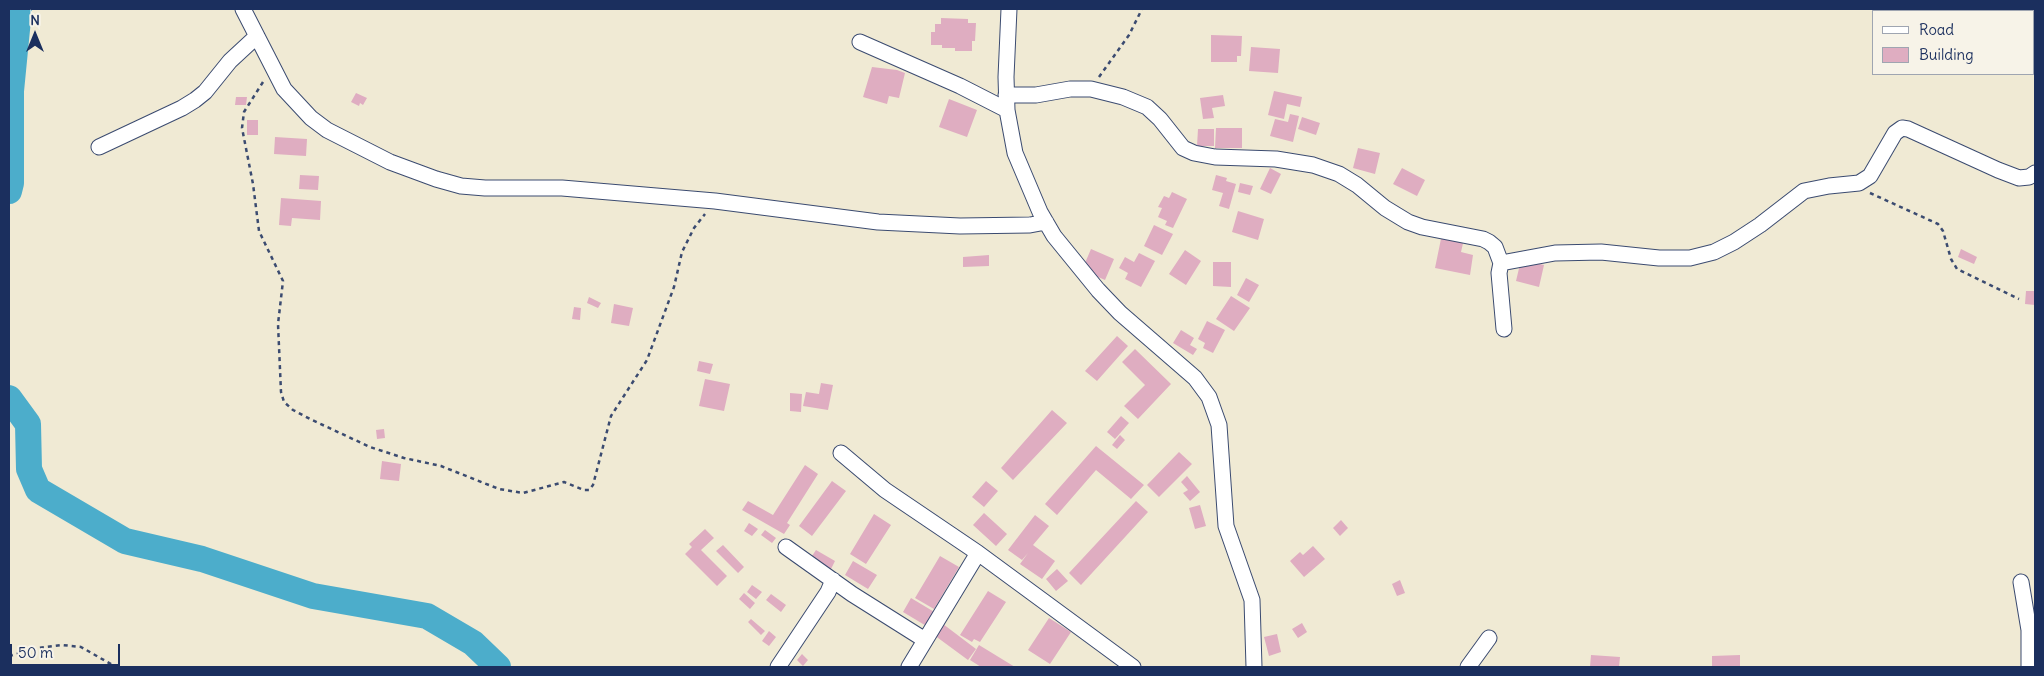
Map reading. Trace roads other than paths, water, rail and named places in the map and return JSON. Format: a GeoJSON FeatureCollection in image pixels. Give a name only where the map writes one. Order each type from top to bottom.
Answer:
{"type":"FeatureCollection","features":[{"type":"Feature","properties":{"kind":"street"},"geometry":{"type":"LineString","coordinates":[[243,9],[284,89],[311,118],[327,130],[390,162],[461,186],[486,188],[562,188],[715,201],[878,222],[960,226],[1046,222]]}},
{"type":"Feature","properties":{"kind":"street"},"geometry":{"type":"LineString","coordinates":[[1010,9],[1007,103],[1015,153],[1046,222],[1054,236],[1098,290],[1120,313],[1195,378],[1209,397],[1219,425],[1226,526],[1252,600],[1254,667]]}},
{"type":"Feature","properties":{"kind":"street"},"geometry":{"type":"LineString","coordinates":[[99,146],[196,100],[205,92],[230,61],[257,36]]}},
{"type":"Feature","properties":{"kind":"street"},"geometry":{"type":"LineString","coordinates":[[860,42],[960,86],[1007,103],[1036,95],[1070,89],[1091,89],[1138,102],[1147,107],[1160,119],[1182,148],[1194,153],[1215,157],[1276,159],[1313,165],[1339,174],[1357,185],[1385,208],[1408,222],[1422,227],[1475,237],[1489,242],[1495,247],[1501,263],[1499,273],[1504,329]]}},
{"type":"Feature","properties":{"kind":"street"},"geometry":{"type":"LineString","coordinates":[[1501,263],[1555,253],[1601,252],[1659,258],[1690,258],[1714,252],[1734,242],[1804,191],[1829,186],[1860,184],[1870,176],[1895,133],[1902,128],[2020,178],[2029,177],[2035,173]]}},
{"type":"Feature","properties":{"kind":"street"},"geometry":{"type":"LineString","coordinates":[[841,453],[885,490],[978,553],[1133,667]]}},
{"type":"Feature","properties":{"kind":"street"},"geometry":{"type":"LineString","coordinates":[[786,547],[832,580],[925,640]]}},
{"type":"Feature","properties":{"kind":"street"},"geometry":{"type":"LineString","coordinates":[[910,667],[978,553]]}},
{"type":"Feature","properties":{"kind":"street"},"geometry":{"type":"LineString","coordinates":[[778,667],[828,592],[832,580]]}},
{"type":"Feature","properties":{"kind":"street"},"geometry":{"type":"LineString","coordinates":[[2022,582],[2029,630],[2030,667]]}},
{"type":"Feature","properties":{"kind":"street"},"geometry":{"type":"LineString","coordinates":[[1468,667],[1488,638]]}},
{"type":"Feature","properties":{"kind":"waterway"},"geometry":{"type":"LineString","coordinates":[[9,191],[11,183],[11,91],[19,9]]}},
{"type":"Feature","properties":{"kind":"waterway"},"geometry":{"type":"LineString","coordinates":[[9,398],[28,424],[29,469],[38,490],[125,541],[202,559],[313,596],[427,616],[473,643],[498,667]]}}]}
